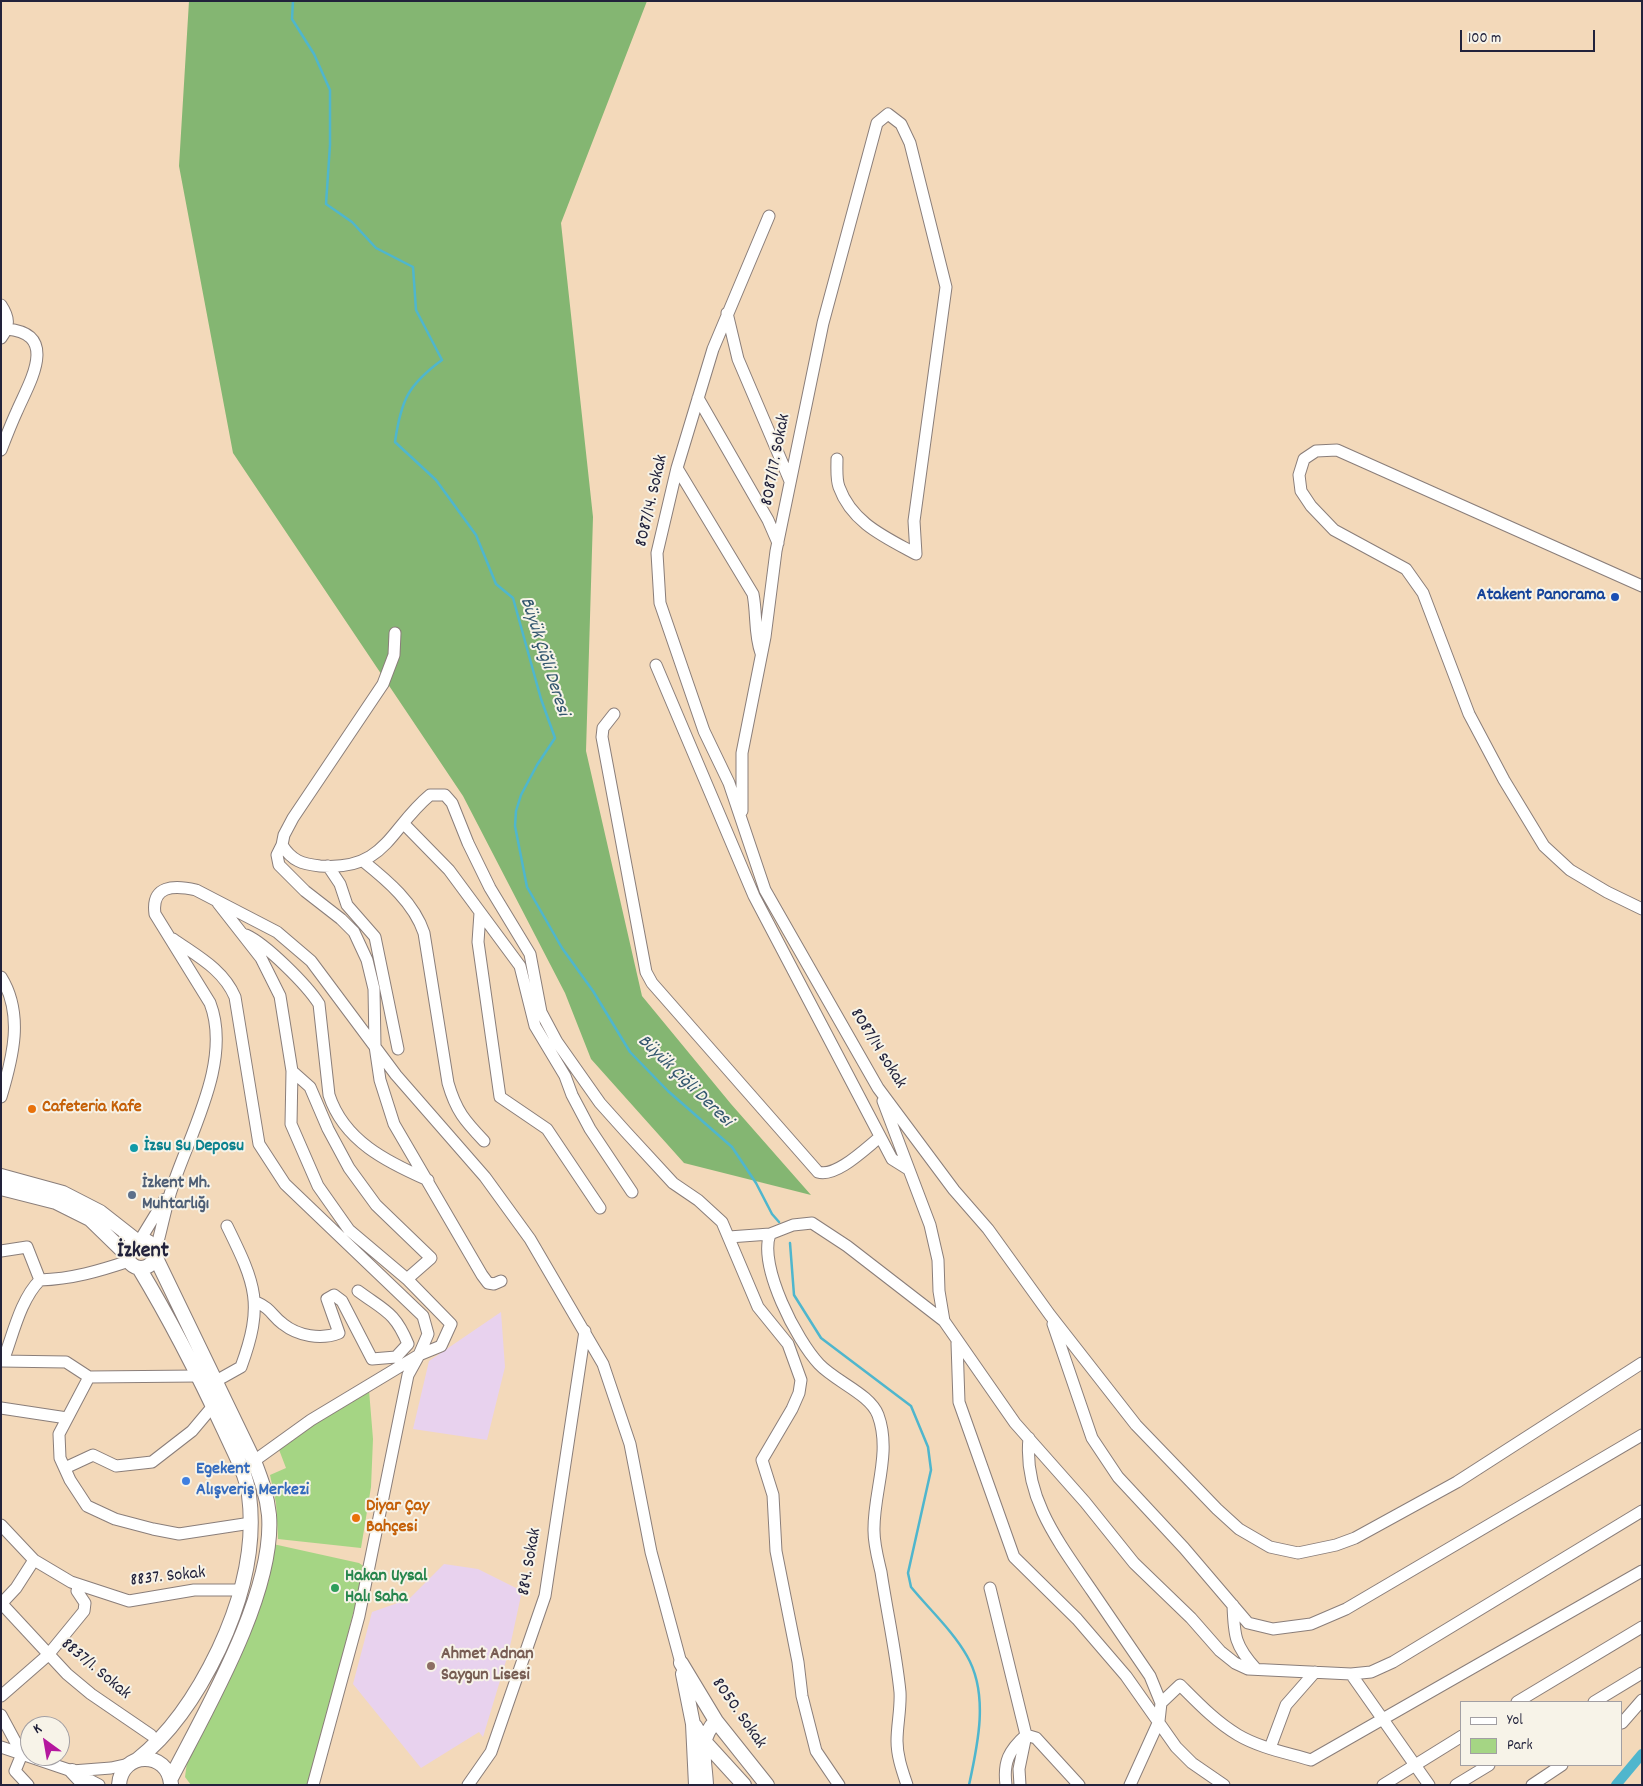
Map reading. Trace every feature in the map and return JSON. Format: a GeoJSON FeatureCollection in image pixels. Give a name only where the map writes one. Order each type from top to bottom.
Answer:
{"type":"FeatureCollection","features":[{"type":"Feature","properties":{"kind":"street","name":"8087/17. Sokak"},"geometry":{"type":"LineString","coordinates":[[742,824],[742,753],[762,654],[778,542],[822,323],[877,123],[888,114],[894,117],[900,124],[910,143],[946,287],[914,521],[916,554],[872,531],[852,511],[838,486],[837,459]]}},
{"type":"Feature","properties":{"kind":"street","name":"8087/14. Sokak"},"geometry":{"type":"LineString","coordinates":[[742,824],[729,783],[704,731],[660,603],[657,553],[677,468],[713,348],[769,216]]}},
{"type":"Feature","properties":{"kind":"street"},"geometry":{"type":"LineString","coordinates":[[1,305],[8,320],[4,333],[22,330],[30,337],[35,345],[38,363],[35,375],[17,410],[1,450]]}},
{"type":"Feature","properties":{"kind":"street"},"geometry":{"type":"LineString","coordinates":[[728,313],[738,359],[790,481]]}},
{"type":"Feature","properties":{"kind":"street"},"geometry":{"type":"LineString","coordinates":[[698,398],[768,520],[778,542]]}},
{"type":"Feature","properties":{"kind":"street"},"geometry":{"type":"LineString","coordinates":[[1642,586],[1337,450],[1316,451],[1304,459],[1298,475],[1301,491],[1310,506],[1334,530],[1406,569],[1423,593],[1469,714],[1504,780],[1544,846],[1570,870],[1607,892],[1642,909]]}},
{"type":"Feature","properties":{"kind":"street"},"geometry":{"type":"LineString","coordinates":[[677,468],[752,594],[756,612],[756,634],[762,654]]}},
{"type":"Feature","properties":{"kind":"street"},"geometry":{"type":"LineString","coordinates":[[395,632],[394,655],[383,684],[293,818],[284,834],[282,845],[277,855],[279,865],[305,891],[341,919],[354,932],[367,960],[374,989],[376,1046],[382,1092],[394,1124],[482,1275],[488,1283],[494,1284],[501,1281]]}},
{"type":"Feature","properties":{"kind":"street"},"geometry":{"type":"LineString","coordinates":[[656,665],[754,896],[892,1159],[908,1169]]}},
{"type":"Feature","properties":{"kind":"street"},"geometry":{"type":"LineString","coordinates":[[614,714],[603,728],[602,737],[646,972],[652,982],[818,1172],[823,1174],[837,1170],[880,1137]]}},
{"type":"Feature","properties":{"kind":"street"},"geometry":{"type":"LineString","coordinates":[[282,845],[296,861],[307,865],[349,865],[363,861],[378,852],[430,795],[445,795],[452,803],[468,843],[490,888],[530,954],[541,1012],[557,1042],[617,1123],[673,1183],[698,1200],[722,1222],[758,1307],[788,1344],[801,1380],[799,1393],[792,1409],[762,1460],[773,1495],[776,1551],[798,1662],[802,1696],[816,1751],[839,1785]]}},
{"type":"Feature","properties":{"kind":"street"},"geometry":{"type":"LineString","coordinates":[[404,824],[449,870],[480,913],[503,940],[520,966],[535,1026],[564,1076],[572,1096],[590,1129],[632,1192]]}},
{"type":"Feature","properties":{"kind":"street","name":"8087/14 sokak"},"geometry":{"type":"LineString","coordinates":[[742,824],[765,890],[878,1088],[954,1190],[988,1229],[1020,1271],[1050,1315]]}},
{"type":"Feature","properties":{"kind":"street"},"geometry":{"type":"LineString","coordinates":[[363,861],[395,890],[418,916],[424,933],[454,1102],[460,1114],[484,1141]]}},
{"type":"Feature","properties":{"kind":"street"},"geometry":{"type":"LineString","coordinates":[[328,866],[340,884],[347,905],[375,937],[398,1049]]}},
{"type":"Feature","properties":{"kind":"street"},"geometry":{"type":"LineString","coordinates":[[198,1376],[89,1377],[66,1362],[2,1361],[24,1304],[34,1286],[40,1280],[64,1279],[132,1261],[152,1264],[172,1186],[206,1096],[217,1034],[216,1018],[210,1003],[155,914],[153,902],[161,892],[182,887],[196,890],[277,932],[311,961],[376,1046],[396,1076],[490,1185],[530,1239],[585,1331],[603,1364],[630,1444],[651,1552],[681,1663],[693,1724],[696,1785]]}},
{"type":"Feature","properties":{"kind":"street"},"geometry":{"type":"LineString","coordinates":[[216,901],[261,958],[280,996],[292,1071],[291,1124],[318,1186],[349,1230],[407,1278],[450,1324],[442,1346],[419,1356],[311,1420],[254,1461]]}},
{"type":"Feature","properties":{"kind":"street"},"geometry":{"type":"LineString","coordinates":[[480,913],[478,942],[500,1097],[547,1129],[600,1208]]}},
{"type":"Feature","properties":{"kind":"street"},"geometry":{"type":"LineString","coordinates":[[242,933],[254,938],[269,951],[312,994],[319,1004],[329,1095],[335,1110],[347,1128],[370,1150],[389,1163],[428,1180]]}},
{"type":"Feature","properties":{"kind":"street"},"geometry":{"type":"LineString","coordinates":[[169,936],[219,971],[229,984],[235,997],[259,1144],[285,1184],[423,1316],[428,1334],[419,1356],[408,1375],[372,1558],[354,1634],[313,1785]]}},
{"type":"Feature","properties":{"kind":"street"},"geometry":{"type":"LineString","coordinates":[[1,977],[10,993],[15,1015],[14,1043],[1,1097]]}},
{"type":"Feature","properties":{"kind":"street"},"geometry":{"type":"LineString","coordinates":[[292,1071],[310,1087],[328,1129],[350,1168],[376,1205],[431,1258],[407,1278]]}},
{"type":"Feature","properties":{"kind":"street"},"geometry":{"type":"LineString","coordinates":[[878,1088],[930,1225],[938,1260],[944,1321]]}},
{"type":"Feature","properties":{"kind":"street"},"geometry":{"type":"LineString","coordinates":[[1,1176],[63,1193],[100,1212],[138,1240],[149,1242],[254,1461],[266,1492],[269,1518],[265,1563],[257,1594],[231,1658],[171,1781]]}},
{"type":"Feature","properties":{"kind":"street"},"geometry":{"type":"LineString","coordinates":[[132,1261],[130,1245],[138,1240],[172,1186]]}},
{"type":"Feature","properties":{"kind":"street"},"geometry":{"type":"LineString","coordinates":[[1,1188],[56,1202],[90,1219],[132,1261],[198,1376],[242,1469],[249,1494],[251,1523],[242,1590],[231,1623],[206,1677],[166,1735],[123,1770],[119,1785]]}},
{"type":"Feature","properties":{"kind":"street"},"geometry":{"type":"LineString","coordinates":[[728,1237],[770,1234],[793,1224],[812,1223],[847,1246],[944,1321],[995,1397],[1134,1562],[1191,1618],[1220,1651],[1235,1663],[1248,1669],[1351,1674],[1371,1672],[1393,1662],[1642,1511]]}},
{"type":"Feature","properties":{"kind":"street"},"geometry":{"type":"LineString","coordinates":[[216,1381],[241,1368],[250,1340],[256,1302],[250,1276],[227,1226]]}},
{"type":"Feature","properties":{"kind":"street"},"geometry":{"type":"LineString","coordinates":[[770,1234],[767,1242],[771,1270],[780,1302],[819,1364],[843,1384],[868,1400],[876,1410],[884,1439],[874,1532],[900,1694],[897,1743],[899,1761],[907,1785]]}},
{"type":"Feature","properties":{"kind":"street"},"geometry":{"type":"LineString","coordinates":[[1,1251],[27,1247],[40,1280]]}},
{"type":"Feature","properties":{"kind":"street"},"geometry":{"type":"LineString","coordinates":[[256,1302],[268,1307],[282,1324],[319,1338],[339,1333],[327,1299],[334,1295],[342,1301],[372,1359],[396,1357],[408,1344],[400,1324],[388,1312],[358,1291]]}},
{"type":"Feature","properties":{"kind":"street"},"geometry":{"type":"LineString","coordinates":[[1050,1315],[1136,1425],[1217,1509],[1239,1529],[1270,1547],[1298,1553],[1336,1545],[1385,1523],[1457,1482],[1642,1363]]}},
{"type":"Feature","properties":{"kind":"street"},"geometry":{"type":"LineString","coordinates":[[1050,1315],[1092,1438],[1118,1477],[1184,1548],[1248,1623],[1273,1629],[1311,1624],[1346,1609],[1642,1435]]}},
{"type":"Feature","properties":{"kind":"street","name":"884. Sokak"},"geometry":{"type":"LineString","coordinates":[[468,1785],[491,1752],[545,1596],[585,1331]]}},
{"type":"Feature","properties":{"kind":"street"},"geometry":{"type":"LineString","coordinates":[[957,1341],[959,1402],[1014,1557],[1078,1619],[1126,1676],[1176,1747],[1192,1763],[1224,1785]]}},
{"type":"Feature","properties":{"kind":"street"},"geometry":{"type":"LineString","coordinates":[[89,1377],[58,1434],[60,1458],[88,1506],[115,1519],[153,1530],[179,1534],[251,1523]]}},
{"type":"Feature","properties":{"kind":"street"},"geometry":{"type":"LineString","coordinates":[[65,1468],[93,1455],[116,1466],[152,1462],[192,1431],[213,1406]]}},
{"type":"Feature","properties":{"kind":"street"},"geometry":{"type":"LineString","coordinates":[[1,1408],[67,1418]]}},
{"type":"Feature","properties":{"kind":"street"},"geometry":{"type":"LineString","coordinates":[[1029,1438],[1027,1460],[1034,1490],[1053,1534],[1150,1676],[1161,1703],[1159,1721],[1130,1785]]}},
{"type":"Feature","properties":{"kind":"street","name":"8837. Sokak"},"geometry":{"type":"LineString","coordinates":[[1,1525],[34,1560],[79,1585],[129,1601],[194,1590],[242,1590]]}},
{"type":"Feature","properties":{"kind":"street"},"geometry":{"type":"LineString","coordinates":[[1,1604],[16,1588],[34,1560]]}},
{"type":"Feature","properties":{"kind":"street"},"geometry":{"type":"LineString","coordinates":[[1161,1703],[1180,1685],[1207,1712],[1239,1735],[1270,1748],[1312,1760],[1642,1571]]}},
{"type":"Feature","properties":{"kind":"street"},"geometry":{"type":"LineString","coordinates":[[1,1696],[48,1655],[85,1608],[86,1603],[77,1590],[79,1585]]}},
{"type":"Feature","properties":{"kind":"street"},"geometry":{"type":"LineString","coordinates":[[990,1588],[1026,1736],[1019,1769],[1020,1785]]}},
{"type":"Feature","properties":{"kind":"street"},"geometry":{"type":"LineString","coordinates":[[242,1590],[257,1594]]}},
{"type":"Feature","properties":{"kind":"street","name":"8837/1. Sokak"},"geometry":{"type":"LineString","coordinates":[[1,1604],[48,1655],[91,1694],[151,1736]]}},
{"type":"Feature","properties":{"kind":"street"},"geometry":{"type":"LineString","coordinates":[[1233,1605],[1236,1640],[1241,1653],[1256,1669]]}},
{"type":"Feature","properties":{"kind":"street"},"geometry":{"type":"LineString","coordinates":[[1519,1701],[1642,1627]]}},
{"type":"Feature","properties":{"kind":"street","name":"8050. Sokak"},"geometry":{"type":"LineString","coordinates":[[681,1663],[716,1721],[767,1785]]}},
{"type":"Feature","properties":{"kind":"street"},"geometry":{"type":"LineString","coordinates":[[1270,1748],[1286,1705],[1315,1672]]}},
{"type":"Feature","properties":{"kind":"street"},"geometry":{"type":"LineString","coordinates":[[1351,1674],[1429,1785]]}},
{"type":"Feature","properties":{"kind":"street"},"geometry":{"type":"LineString","coordinates":[[1596,1701],[1642,1674]]}},
{"type":"Feature","properties":{"kind":"street"},"geometry":{"type":"LineString","coordinates":[[1623,1722],[1642,1700]]}},
{"type":"Feature","properties":{"kind":"street"},"geometry":{"type":"LineString","coordinates":[[693,1724],[708,1708]]}},
{"type":"Feature","properties":{"kind":"street"},"geometry":{"type":"LineString","coordinates":[[1,1715],[20,1750]]}},
{"type":"Feature","properties":{"kind":"street"},"geometry":{"type":"LineString","coordinates":[[706,1785],[703,1740],[708,1730],[716,1721]]}},
{"type":"Feature","properties":{"kind":"street"},"geometry":{"type":"LineString","coordinates":[[693,1724],[703,1740],[744,1785]]}},
{"type":"Feature","properties":{"kind":"street"},"geometry":{"type":"LineString","coordinates":[[1006,1785],[1005,1765],[1012,1748],[1026,1736]]}},
{"type":"Feature","properties":{"kind":"street"},"geometry":{"type":"LineString","coordinates":[[1026,1736],[1036,1738],[1080,1785]]}},
{"type":"Feature","properties":{"kind":"street"},"geometry":{"type":"LineString","coordinates":[[1383,1785],[1460,1737]]}},
{"type":"Feature","properties":{"kind":"street"},"geometry":{"type":"LineString","coordinates":[[1,1747],[20,1753]]}},
{"type":"Feature","properties":{"kind":"street"},"geometry":{"type":"LineString","coordinates":[[72,1771],[110,1768],[145,1758],[162,1764],[171,1781]]}},
{"type":"Feature","properties":{"kind":"street"},"geometry":{"type":"LineString","coordinates":[[20,1759],[15,1771],[28,1785]]}},
{"type":"Feature","properties":{"kind":"street"},"geometry":{"type":"LineString","coordinates":[[57,1766],[72,1771],[99,1785]]}},
{"type":"Feature","properties":{"kind":"street"},"geometry":{"type":"LineString","coordinates":[[1456,1785],[1487,1766]]}},
{"type":"Feature","properties":{"kind":"street"},"geometry":{"type":"LineString","coordinates":[[1532,1785],[1560,1766]]}},
{"type":"Feature","properties":{"kind":"street"},"geometry":{"type":"LineString","coordinates":[[72,1771],[85,1785]]}},
{"type":"Feature","properties":{"kind":"shaded area"},"geometry":{"type":"Polygon","coordinates":[[[501,1312],[505,1367],[487,1440],[413,1429],[429,1361],[501,1312]]]}},
{"type":"Feature","properties":{"kind":"shaded area","name":"Ahmet Adnan Saygun Lisesi"},"geometry":{"type":"Polygon","coordinates":[[[444,1564],[478,1569],[522,1591],[509,1651],[483,1737],[479,1732],[421,1768],[353,1684],[372,1612],[409,1599],[444,1564]]]}},
{"type":"Feature","properties":{"kind":"green space"},"geometry":{"type":"Polygon","coordinates":[[[189,1],[647,1],[561,223],[593,517],[586,751],[642,996],[731,1104],[811,1195],[684,1163],[591,1059],[565,993],[463,796],[233,453],[179,166],[189,1]]]}},
{"type":"Feature","properties":{"kind":"green space"},"geometry":{"type":"Polygon","coordinates":[[[369,1390],[373,1439],[371,1487],[361,1548],[278,1539],[276,1503],[270,1475],[286,1468],[278,1447],[369,1390]]]}},
{"type":"Feature","properties":{"kind":"green space"},"geometry":{"type":"Polygon","coordinates":[[[273,1544],[359,1563],[365,1567],[309,1785],[191,1785],[185,1777],[187,1762],[248,1636],[269,1580],[273,1544]]]}},
{"type":"Feature","properties":{"kind":"waterway","name":"Büyük Çiğli Deresi"},"geometry":{"type":"LineString","coordinates":[[293,1],[292,19],[314,54],[330,90],[330,145],[326,204],[352,222],[376,248],[413,267],[416,310],[442,360],[421,377],[408,395],[400,415],[395,442],[436,480],[476,535],[496,584],[513,598],[541,699],[555,738],[537,765],[521,795],[516,811],[515,826],[527,887],[562,948],[593,991],[630,1052],[668,1091],[732,1147],[756,1183],[772,1214],[779,1222]]}},
{"type":"Feature","properties":{"kind":"waterway","name":"Büyük Çiğli Deresi"},"geometry":{"type":"LineString","coordinates":[[790,1243],[794,1295],[821,1338],[911,1406],[928,1447],[931,1470],[908,1573],[911,1587],[955,1638],[974,1671],[978,1686],[980,1719],[976,1753],[969,1785]]}},
{"type":"Feature","properties":{"kind":"waterway"},"geometry":{"type":"LineString","coordinates":[[1616,1785],[1642,1754]]}},
{"type":"Feature","properties":{"kind":"place","name":"Atakent Panorama"},"geometry":{"type":"Point","coordinates":[1615,597]}},
{"type":"Feature","properties":{"kind":"place","name":"Cafeteria Kafe"},"geometry":{"type":"Point","coordinates":[32,1109]}},
{"type":"Feature","properties":{"kind":"place","name":"İzsu Su Deposu"},"geometry":{"type":"Point","coordinates":[134,1148]}},
{"type":"Feature","properties":{"kind":"place","name":"İzkent Mh. Muhtarlığı"},"geometry":{"type":"Point","coordinates":[132,1195]}},
{"type":"Feature","properties":{"kind":"place","name":"Egekent Alışveriş Merkezi"},"geometry":{"type":"Point","coordinates":[186,1481]}},
{"type":"Feature","properties":{"kind":"place","name":"Diyar Çay Bahçesi"},"geometry":{"type":"Point","coordinates":[356,1518]}},
{"type":"Feature","properties":{"kind":"place","name":"Hakan Uysal Halı Saha"},"geometry":{"type":"Point","coordinates":[335,1588]}},
{"type":"Feature","properties":{"kind":"place","name":"Ahmet Adnan Saygun Lisesi"},"geometry":{"type":"Point","coordinates":[431,1666]}},
{"type":"Feature","properties":{"kind":"district","name":"İzkent"},"geometry":{"type":"Point","coordinates":[143,1253]}}]}
